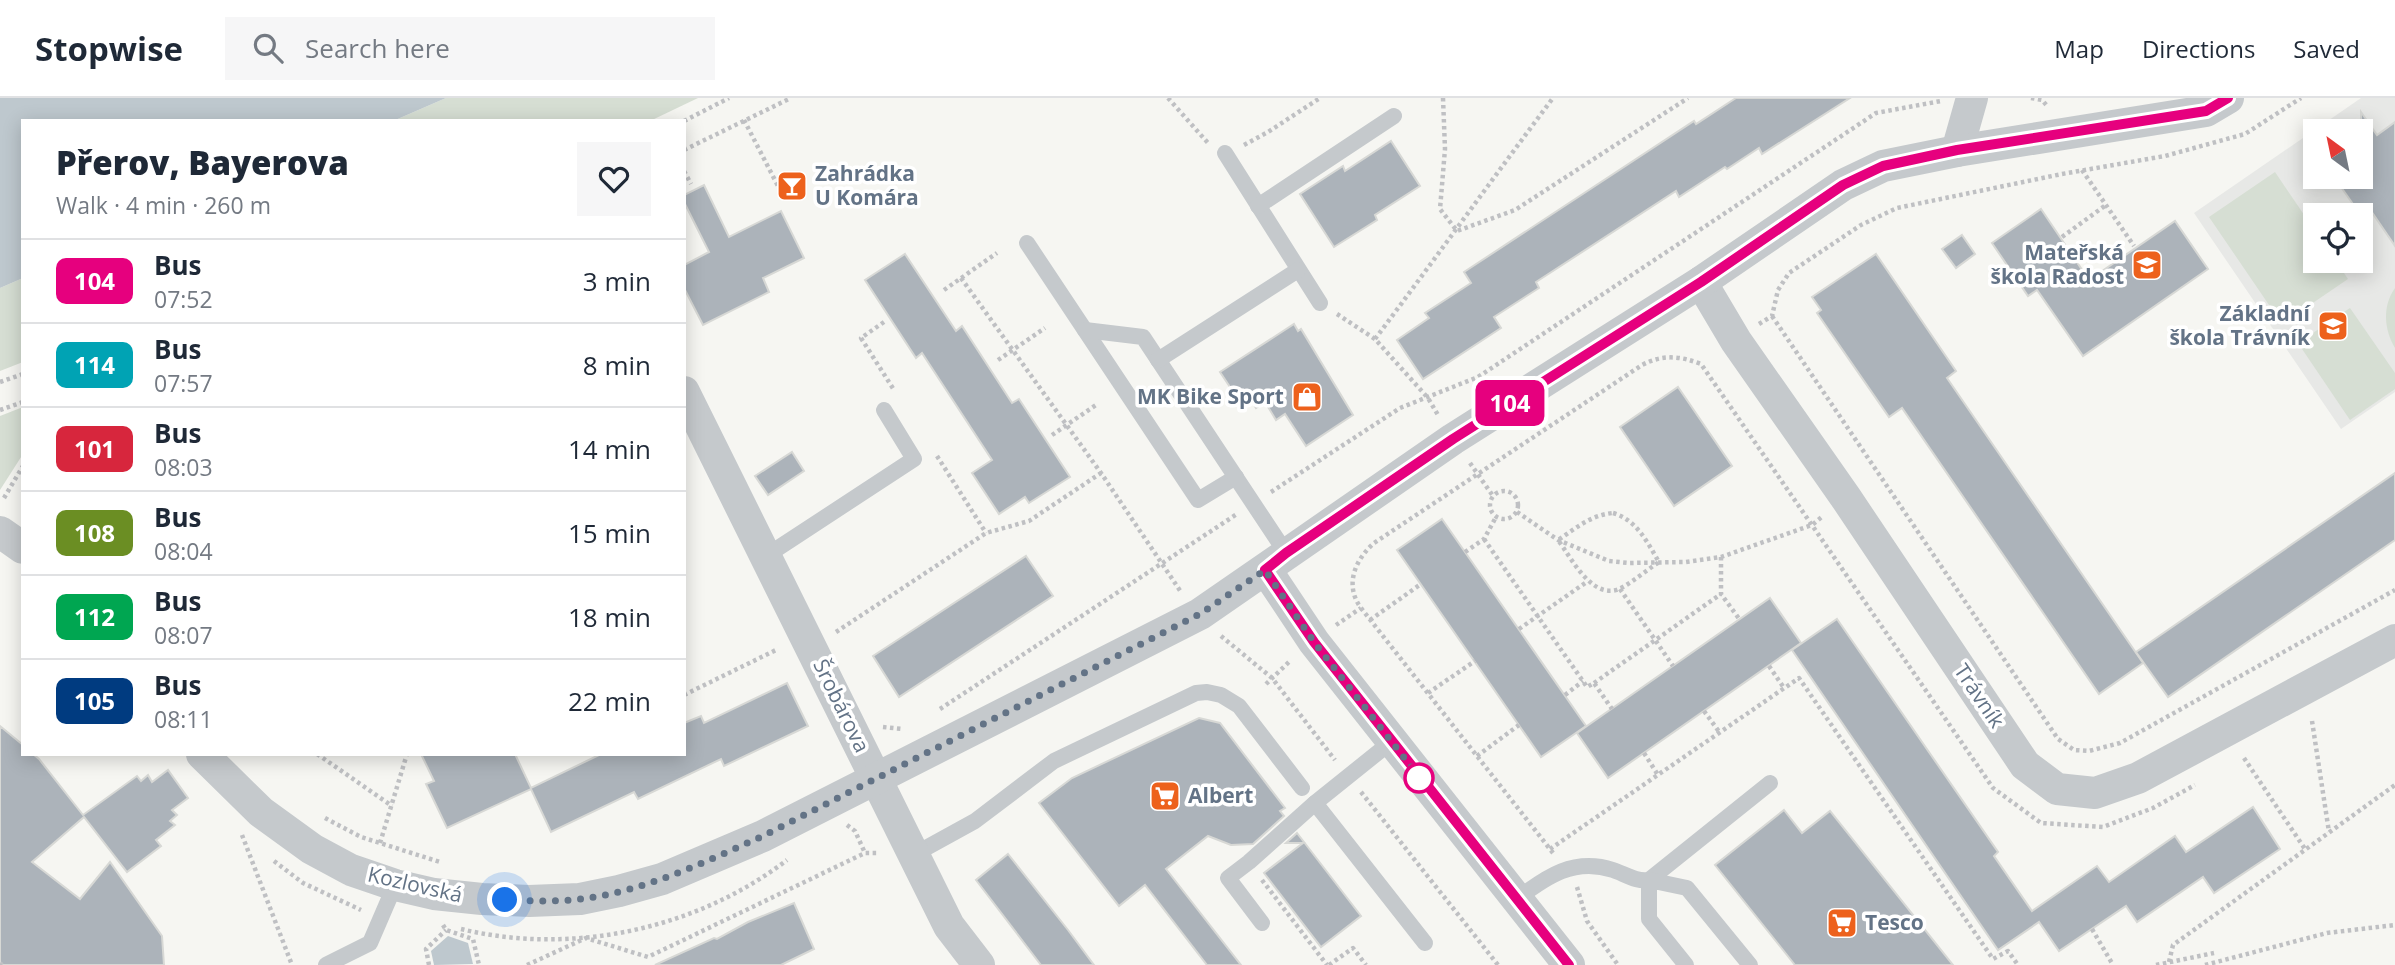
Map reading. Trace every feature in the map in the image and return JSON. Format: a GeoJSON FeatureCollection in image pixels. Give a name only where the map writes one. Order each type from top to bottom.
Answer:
{"type":"FeatureCollection","features":[{"type":"Feature","properties":{"kind":"street","name":"Kozlovská"},"geometry":{"type":"LineString","coordinates":[[204,756],[261,812],[312,849],[351,870],[395,885],[482,900],[529,901],[580,899],[662,878],[763,836],[1200,614],[1453,439],[1701,282],[1843,185],[1883,166],[1957,150],[2206,111],[2228,98]]}},
{"type":"Feature","properties":{"kind":"street"},"geometry":{"type":"LineString","coordinates":[[1957,150],[1962,99]]}},
{"type":"Feature","properties":{"kind":"street","name":"Trávník"},"geometry":{"type":"LineString","coordinates":[[1701,282],[1736,341],[1846,498],[2025,765],[2057,789],[2095,793],[2138,778],[2395,640]]}},
{"type":"Feature","properties":{"kind":"street","name":"Šrobárova"},"geometry":{"type":"LineString","coordinates":[[686,395],[766,556],[818,636],[854,731],[949,926],[979,965]]}},
{"type":"Feature","properties":{"kind":"street"},"geometry":{"type":"LineString","coordinates":[[0,532],[21,547]]}},
{"type":"Feature","properties":{"kind":"street"},"geometry":{"type":"LineString","coordinates":[[1276,561],[1314,642],[1570,965]]}},
{"type":"Feature","properties":{"kind":"lane"},"geometry":{"type":"LineString","coordinates":[[1258,206],[1394,116]]}},
{"type":"Feature","properties":{"kind":"lane"},"geometry":{"type":"LineString","coordinates":[[1225,153],[1320,303]]}},
{"type":"Feature","properties":{"kind":"lane"},"geometry":{"type":"LineString","coordinates":[[1027,243],[1198,500],[1236,477]]}},
{"type":"Feature","properties":{"kind":"lane"},"geometry":{"type":"LineString","coordinates":[[1158,360],[1298,270]]}},
{"type":"Feature","properties":{"kind":"lane"},"geometry":{"type":"LineString","coordinates":[[1085,330],[1143,337],[1253,503],[1276,561]]}},
{"type":"Feature","properties":{"kind":"lane"},"geometry":{"type":"LineString","coordinates":[[766,556],[914,459],[884,410]]}},
{"type":"Feature","properties":{"kind":"lane"},"geometry":{"type":"LineString","coordinates":[[915,855],[975,821],[1054,761],[1196,693],[1221,695],[1240,706],[1302,788]]}},
{"type":"Feature","properties":{"kind":"lane"},"geometry":{"type":"LineString","coordinates":[[1262,923],[1228,878],[1391,742]]}},
{"type":"Feature","properties":{"kind":"lane"},"geometry":{"type":"LineString","coordinates":[[1649,880],[1770,783]]}},
{"type":"Feature","properties":{"kind":"lane"},"geometry":{"type":"LineString","coordinates":[[1315,803],[1425,943]]}},
{"type":"Feature","properties":{"kind":"lane"},"geometry":{"type":"LineString","coordinates":[[1517,899],[1557,872],[1578,865],[1606,868],[1641,881],[1649,880],[1688,888],[1750,965]]}},
{"type":"Feature","properties":{"kind":"lane"},"geometry":{"type":"LineString","coordinates":[[1649,880],[1649,919],[1686,965]]}},
{"type":"Feature","properties":{"kind":"lane"},"geometry":{"type":"LineString","coordinates":[[326,965],[370,943],[395,885]]}},
{"type":"Feature","properties":{"kind":"path"},"geometry":{"type":"LineString","coordinates":[[686,120],[729,98]]}},
{"type":"Feature","properties":{"kind":"path"},"geometry":{"type":"LineString","coordinates":[[686,149],[791,98]]}},
{"type":"Feature","properties":{"kind":"path"},"geometry":{"type":"LineString","coordinates":[[1168,98],[1215,150],[1225,153],[1268,132],[1320,98]]}},
{"type":"Feature","properties":{"kind":"path"},"geometry":{"type":"LineString","coordinates":[[1443,98],[1445,149],[1440,209],[1457,231]]}},
{"type":"Feature","properties":{"kind":"path"},"geometry":{"type":"LineString","coordinates":[[1375,339],[1553,98]]}},
{"type":"Feature","properties":{"kind":"path"},"geometry":{"type":"LineString","coordinates":[[1457,231],[1515,210],[1688,98]]}},
{"type":"Feature","properties":{"kind":"path"},"geometry":{"type":"LineString","coordinates":[[2301,98],[2245,134],[2165,156],[1897,208],[1851,231],[1798,265],[1783,281],[1772,316],[2059,739],[2074,750],[2090,751],[2120,743],[2395,590]]}},
{"type":"Feature","properties":{"kind":"path"},"geometry":{"type":"LineString","coordinates":[[930,716],[1400,408],[1478,377],[1876,113],[1962,99]]}},
{"type":"Feature","properties":{"kind":"path"},"geometry":{"type":"LineString","coordinates":[[744,120],[779,188]]}},
{"type":"Feature","properties":{"kind":"path"},"geometry":{"type":"LineString","coordinates":[[2082,170],[2134,246]]}},
{"type":"Feature","properties":{"kind":"path"},"geometry":{"type":"LineString","coordinates":[[686,175],[691,184]]}},
{"type":"Feature","properties":{"kind":"path"},"geometry":{"type":"LineString","coordinates":[[2062,237],[2106,205]]}},
{"type":"Feature","properties":{"kind":"path"},"geometry":{"type":"LineString","coordinates":[[944,290],[997,253]]}},
{"type":"Feature","properties":{"kind":"path"},"geometry":{"type":"LineString","coordinates":[[961,278],[1101,473],[1183,595]]}},
{"type":"Feature","properties":{"kind":"path"},"geometry":{"type":"LineString","coordinates":[[1320,303],[1375,339],[1428,398],[1444,425]]}},
{"type":"Feature","properties":{"kind":"path"},"geometry":{"type":"LineString","coordinates":[[998,360],[1045,328]]}},
{"type":"Feature","properties":{"kind":"path"},"geometry":{"type":"LineString","coordinates":[[2018,965],[2008,951],[1993,959],[1799,678],[1550,848],[1361,608],[1352,587],[1355,568],[1363,554],[1374,544],[1642,365],[1663,357],[1685,358],[1701,364],[1993,788],[2041,823],[2103,827],[2153,808],[2199,783]]}},
{"type":"Feature","properties":{"kind":"path"},"geometry":{"type":"LineString","coordinates":[[0,382],[21,375]]}},
{"type":"Feature","properties":{"kind":"path"},"geometry":{"type":"LineString","coordinates":[[0,410],[21,403]]}},
{"type":"Feature","properties":{"kind":"path"},"geometry":{"type":"LineString","coordinates":[[1052,435],[1096,405]]}},
{"type":"Feature","properties":{"kind":"path"},"geometry":{"type":"LineString","coordinates":[[4,498],[21,469]]}},
{"type":"Feature","properties":{"kind":"path"},"geometry":{"type":"LineString","coordinates":[[686,694],[818,636],[986,533],[1029,521],[1101,473]]}},
{"type":"Feature","properties":{"kind":"path"},"geometry":{"type":"LineString","coordinates":[[1478,475],[1493,496],[1491,510],[1496,517],[1505,519],[1517,512]]}},
{"type":"Feature","properties":{"kind":"path"},"geometry":{"type":"LineString","coordinates":[[1873,479],[1879,475]]}},
{"type":"Feature","properties":{"kind":"path"},"geometry":{"type":"LineString","coordinates":[[1493,496],[1501,492],[1511,492],[1518,503],[1517,512]]}},
{"type":"Feature","properties":{"kind":"path"},"geometry":{"type":"LineString","coordinates":[[1517,512],[1558,540],[1609,561],[1629,563],[1721,557],[1812,525]]}},
{"type":"Feature","properties":{"kind":"path"},"geometry":{"type":"LineString","coordinates":[[1558,540],[1589,519],[1613,513],[1635,524],[1659,562]]}},
{"type":"Feature","properties":{"kind":"path"},"geometry":{"type":"LineString","coordinates":[[1465,552],[1484,539],[1496,517]]}},
{"type":"Feature","properties":{"kind":"path"},"geometry":{"type":"LineString","coordinates":[[1484,539],[1587,687],[1721,594]]}},
{"type":"Feature","properties":{"kind":"path"},"geometry":{"type":"LineString","coordinates":[[1558,540],[1588,581],[1594,587],[1605,590],[1620,589],[1659,562]]}},
{"type":"Feature","properties":{"kind":"path"},"geometry":{"type":"LineString","coordinates":[[1721,557],[1721,594],[1740,620]]}},
{"type":"Feature","properties":{"kind":"path"},"geometry":{"type":"LineString","coordinates":[[1519,629],[1588,581]]}},
{"type":"Feature","properties":{"kind":"path"},"geometry":{"type":"LineString","coordinates":[[1370,620],[1421,584]]}},
{"type":"Feature","properties":{"kind":"path"},"geometry":{"type":"LineString","coordinates":[[1620,589],[1673,666]]}},
{"type":"Feature","properties":{"kind":"path"},"geometry":{"type":"LineString","coordinates":[[1336,625],[1361,608]]}},
{"type":"Feature","properties":{"kind":"path"},"geometry":{"type":"LineString","coordinates":[[1217,633],[1272,678],[1340,767]]}},
{"type":"Feature","properties":{"kind":"path"},"geometry":{"type":"LineString","coordinates":[[1266,684],[1290,661]]}},
{"type":"Feature","properties":{"kind":"path"},"geometry":{"type":"LineString","coordinates":[[1428,693],[1475,661]]}},
{"type":"Feature","properties":{"kind":"path"},"geometry":{"type":"LineString","coordinates":[[1769,666],[1784,688]]}},
{"type":"Feature","properties":{"kind":"path"},"geometry":{"type":"LineString","coordinates":[[1565,695],[1583,681]]}},
{"type":"Feature","properties":{"kind":"path"},"geometry":{"type":"LineString","coordinates":[[1594,683],[1612,709]]}},
{"type":"Feature","properties":{"kind":"path"},"geometry":{"type":"LineString","coordinates":[[1704,711],[1720,733]]}},
{"type":"Feature","properties":{"kind":"path"},"geometry":{"type":"LineString","coordinates":[[2300,727],[2322,715]]}},
{"type":"Feature","properties":{"kind":"path"},"geometry":{"type":"LineString","coordinates":[[2312,721],[2329,832]]}},
{"type":"Feature","properties":{"kind":"path"},"geometry":{"type":"LineString","coordinates":[[854,731],[873,722],[899,730],[906,728]]}},
{"type":"Feature","properties":{"kind":"path"},"geometry":{"type":"LineString","coordinates":[[1477,756],[1519,725]]}},
{"type":"Feature","properties":{"kind":"path"},"geometry":{"type":"LineString","coordinates":[[2233,764],[2255,752]]}},
{"type":"Feature","properties":{"kind":"path"},"geometry":{"type":"LineString","coordinates":[[1644,753],[1658,775]]}},
{"type":"Feature","properties":{"kind":"path"},"geometry":{"type":"LineString","coordinates":[[320,756],[392,806]]}},
{"type":"Feature","properties":{"kind":"path"},"geometry":{"type":"LineString","coordinates":[[380,843],[406,756]]}},
{"type":"Feature","properties":{"kind":"path"},"geometry":{"type":"LineString","coordinates":[[2244,758],[2305,849]]}},
{"type":"Feature","properties":{"kind":"path"},"geometry":{"type":"LineString","coordinates":[[2169,962],[2173,946],[2395,785]]}},
{"type":"Feature","properties":{"kind":"path"},"geometry":{"type":"LineString","coordinates":[[1359,788],[1499,965]]}},
{"type":"Feature","properties":{"kind":"path"},"geometry":{"type":"LineString","coordinates":[[261,812],[240,831],[292,965]]}},
{"type":"Feature","properties":{"kind":"path"},"geometry":{"type":"LineString","coordinates":[[317,813],[361,837],[452,864]]}},
{"type":"Feature","properties":{"kind":"path"},"geometry":{"type":"LineString","coordinates":[[527,965],[586,938],[648,957],[865,853],[915,855]]}},
{"type":"Feature","properties":{"kind":"path"},"geometry":{"type":"LineString","coordinates":[[1249,862],[1328,965],[1353,948],[1366,965]]}},
{"type":"Feature","properties":{"kind":"path"},"geometry":{"type":"LineString","coordinates":[[1575,880],[1587,921],[1618,965]]}},
{"type":"Feature","properties":{"kind":"path"},"geometry":{"type":"LineString","coordinates":[[2205,965],[2327,933],[2395,925]]}},
{"type":"Feature","properties":{"kind":"path"},"geometry":{"type":"LineString","coordinates":[[2092,929],[2113,965]]}},
{"type":"Feature","properties":{"kind":"path"},"geometry":{"type":"LineString","coordinates":[[429,965],[426,949],[446,930],[473,939],[479,965]]}},
{"type":"Feature","properties":{"kind":"path"},"geometry":{"type":"LineString","coordinates":[[2156,965],[2214,953]]}},
{"type":"Feature","properties":{"kind":"shaded area"},"geometry":{"type":"Polygon","coordinates":[[[0,98],[446,98],[398,119],[21,119],[21,279],[0,288],[0,98]]]}},
{"type":"Feature","properties":{"kind":"shaded area"},"geometry":{"type":"Polygon","coordinates":[[[446,98],[698,98],[654,119],[398,119],[446,98]]]}},
{"type":"Feature","properties":{"kind":"shaded area","name":"Základní škola Trávník"},"geometry":{"type":"Polygon","coordinates":[[[2361,98],[2395,98],[2395,392],[2341,429],[2194,213],[2303,138],[2303,189],[2373,189],[2373,119],[2331,119],[2361,98]]]}},
{"type":"Feature","properties":{"kind":"shaded area"},"geometry":{"type":"Polygon","coordinates":[[[2275,172],[2303,213],[2303,273],[2344,273],[2348,279],[2282,324],[2209,217],[2275,172]]]}},
{"type":"Feature","properties":{"kind":"shaded area"},"geometry":{"type":"Polygon","coordinates":[[[21,279],[21,363],[0,371],[0,288],[21,279]]]}},
{"type":"Feature","properties":{"kind":"shaded area"},"geometry":{"type":"Polygon","coordinates":[[[2395,288],[2395,348],[2387,326],[2386,310],[2395,288]]]}},
{"type":"Feature","properties":{"kind":"shaded area"},"geometry":{"type":"Polygon","coordinates":[[[2350,308],[2395,373],[2395,389],[2350,420],[2298,343],[2350,308]]]}},
{"type":"Feature","properties":{"kind":"shaded area"},"geometry":{"type":"Polygon","coordinates":[[[21,408],[21,457],[0,490],[0,416],[21,408]]]}},
{"type":"Feature","properties":{"kind":"shaded area"},"geometry":{"type":"Polygon","coordinates":[[[448,936],[468,943],[473,964],[434,965],[431,951],[448,936]]]}},
{"type":"Feature","properties":{"kind":"building"},"geometry":{"type":"Polygon","coordinates":[[[1736,98],[1850,98],[1762,154],[1759,148],[1679,197],[1676,191],[1536,282],[1539,288],[1494,317],[1501,328],[1423,379],[1397,340],[1429,318],[1425,313],[1471,283],[1464,272],[1694,121],[1696,124],[1736,98]]]}},
{"type":"Feature","properties":{"kind":"building"},"geometry":{"type":"Polygon","coordinates":[[[2395,122],[2395,246],[2373,214],[2373,203],[2352,203],[2342,189],[2373,189],[2373,129],[2377,135],[2395,122]]]}},
{"type":"Feature","properties":{"kind":"building"},"geometry":{"type":"Polygon","coordinates":[[[1391,141],[1420,186],[1375,215],[1377,220],[1334,247],[1300,194],[1343,166],[1345,171],[1391,141]]]}},
{"type":"Feature","properties":{"kind":"building"},"geometry":{"type":"Polygon","coordinates":[[[704,185],[729,237],[781,211],[804,258],[763,278],[769,292],[703,325],[686,292],[686,264],[709,252],[686,206],[686,194],[704,185]]]}},
{"type":"Feature","properties":{"kind":"building"},"geometry":{"type":"Polygon","coordinates":[[[2041,209],[2089,280],[2175,221],[2208,269],[2083,356],[2037,290],[2028,296],[1992,243],[2041,209]]]}},
{"type":"Feature","properties":{"kind":"building"},"geometry":{"type":"Polygon","coordinates":[[[1962,235],[1975,254],[1956,268],[1942,249],[1962,235]]]}},
{"type":"Feature","properties":{"kind":"building"},"geometry":{"type":"Polygon","coordinates":[[[905,254],[956,331],[962,326],[1012,403],[1019,399],[1070,477],[1029,503],[1025,497],[999,514],[972,473],[992,460],[922,353],[916,358],[865,280],[905,254]]]}},
{"type":"Feature","properties":{"kind":"building"},"geometry":{"type":"Polygon","coordinates":[[[1876,254],[1956,371],[1947,378],[2143,663],[2099,694],[1902,408],[1889,417],[1817,313],[1821,310],[1812,297],[1876,254]]]}},
{"type":"Feature","properties":{"kind":"building"},"geometry":{"type":"Polygon","coordinates":[[[1294,324],[1298,331],[1301,329],[1353,415],[1306,446],[1285,414],[1276,420],[1265,402],[1256,408],[1245,390],[1236,396],[1220,372],[1294,324]]]}},
{"type":"Feature","properties":{"kind":"building"},"geometry":{"type":"Polygon","coordinates":[[[1678,387],[1732,466],[1674,506],[1620,427],[1678,387]]]}},
{"type":"Feature","properties":{"kind":"building"},"geometry":{"type":"Polygon","coordinates":[[[792,452],[804,471],[768,495],[755,476],[792,452]]]}},
{"type":"Feature","properties":{"kind":"building"},"geometry":{"type":"Polygon","coordinates":[[[2395,473],[2395,540],[2168,697],[2136,652],[2395,473]]]}},
{"type":"Feature","properties":{"kind":"building"},"geometry":{"type":"Polygon","coordinates":[[[1442,519],[1586,726],[1541,757],[1397,550],[1442,519]]]}},
{"type":"Feature","properties":{"kind":"building"},"geometry":{"type":"Polygon","coordinates":[[[1026,556],[1053,596],[899,697],[873,656],[1026,556]]]}},
{"type":"Feature","properties":{"kind":"building"},"geometry":{"type":"Polygon","coordinates":[[[1770,598],[1801,643],[1608,778],[1577,733],[1770,598]]]}},
{"type":"Feature","properties":{"kind":"building"},"geometry":{"type":"Polygon","coordinates":[[[1837,619],[1998,852],[1994,856],[2032,911],[2097,866],[2109,882],[2175,836],[2186,852],[2253,807],[2280,849],[2214,893],[2203,877],[2137,922],[2126,906],[2059,951],[2039,922],[1998,950],[1792,650],[1837,619]]]}},
{"type":"Feature","properties":{"kind":"building"},"geometry":{"type":"Polygon","coordinates":[[[787,683],[808,726],[724,766],[721,759],[638,799],[634,792],[551,832],[531,789],[447,828],[426,784],[434,781],[422,756],[516,756],[531,788],[597,756],[686,756],[686,722],[701,716],[704,723],[787,683]]]}},
{"type":"Feature","properties":{"kind":"building"},"geometry":{"type":"Polygon","coordinates":[[[1199,718],[1220,723],[1285,808],[1280,811],[1284,816],[1253,844],[1231,845],[1208,836],[1166,869],[1241,965],[1207,965],[1145,885],[1119,906],[1039,803],[1072,778],[1199,718]]]}},
{"type":"Feature","properties":{"kind":"building"},"geometry":{"type":"Polygon","coordinates":[[[0,726],[21,743],[21,756],[35,756],[39,759],[83,815],[137,776],[141,781],[148,775],[152,782],[168,770],[188,798],[172,810],[177,815],[170,821],[175,825],[156,840],[161,846],[127,872],[84,817],[32,862],[80,899],[110,862],[162,936],[164,965],[0,965],[0,726]]]}},
{"type":"Feature","properties":{"kind":"building"},"geometry":{"type":"Polygon","coordinates":[[[1784,810],[1802,833],[1830,811],[1953,965],[1795,965],[1715,865],[1784,810]]]}},
{"type":"Feature","properties":{"kind":"building"},"geometry":{"type":"Polygon","coordinates":[[[1297,833],[1361,916],[1321,947],[1264,873],[1303,843],[1286,843],[1297,833]]]}},
{"type":"Feature","properties":{"kind":"building"},"geometry":{"type":"Polygon","coordinates":[[[1008,854],[1094,965],[1041,965],[976,880],[1008,854]]]}},
{"type":"Feature","properties":{"kind":"building"},"geometry":{"type":"Polygon","coordinates":[[[794,903],[814,949],[781,965],[655,965],[717,939],[748,922],[794,903]]]}},
{"type":"Feature","properties":{"kind":"bus line","name":"104"},"geometry":{"type":"LineString","coordinates":[[1569,965],[1314,642],[1265,570],[1453,439],[1701,282],[1843,185],[1883,166],[1957,150],[2206,111],[2228,98]]}},
{"type":"Feature","properties":{"kind":"place","name":"Zahrádka U Komára"},"geometry":{"type":"Point","coordinates":[792,186]}},
{"type":"Feature","properties":{"kind":"place","name":"Mateřská škola Radost"},"geometry":{"type":"Point","coordinates":[2147,265]}},
{"type":"Feature","properties":{"kind":"place","name":"Základní škola Trávník"},"geometry":{"type":"Point","coordinates":[2333,326]}},
{"type":"Feature","properties":{"kind":"place","name":"MK Bike Sport"},"geometry":{"type":"Point","coordinates":[1307,397]}},
{"type":"Feature","properties":{"kind":"place","name":"Albert"},"geometry":{"type":"Point","coordinates":[1165,796]}},
{"type":"Feature","properties":{"kind":"place","name":"Tesco"},"geometry":{"type":"Point","coordinates":[1842,923]}},
{"type":"Feature","properties":{"kind":"route"},"geometry":{"type":"LineString","coordinates":[[505,900],[580,899],[662,878],[709,860],[763,836],[1200,614],[1265,570],[1314,642],[1423,782],[1419,778]]}}]}
